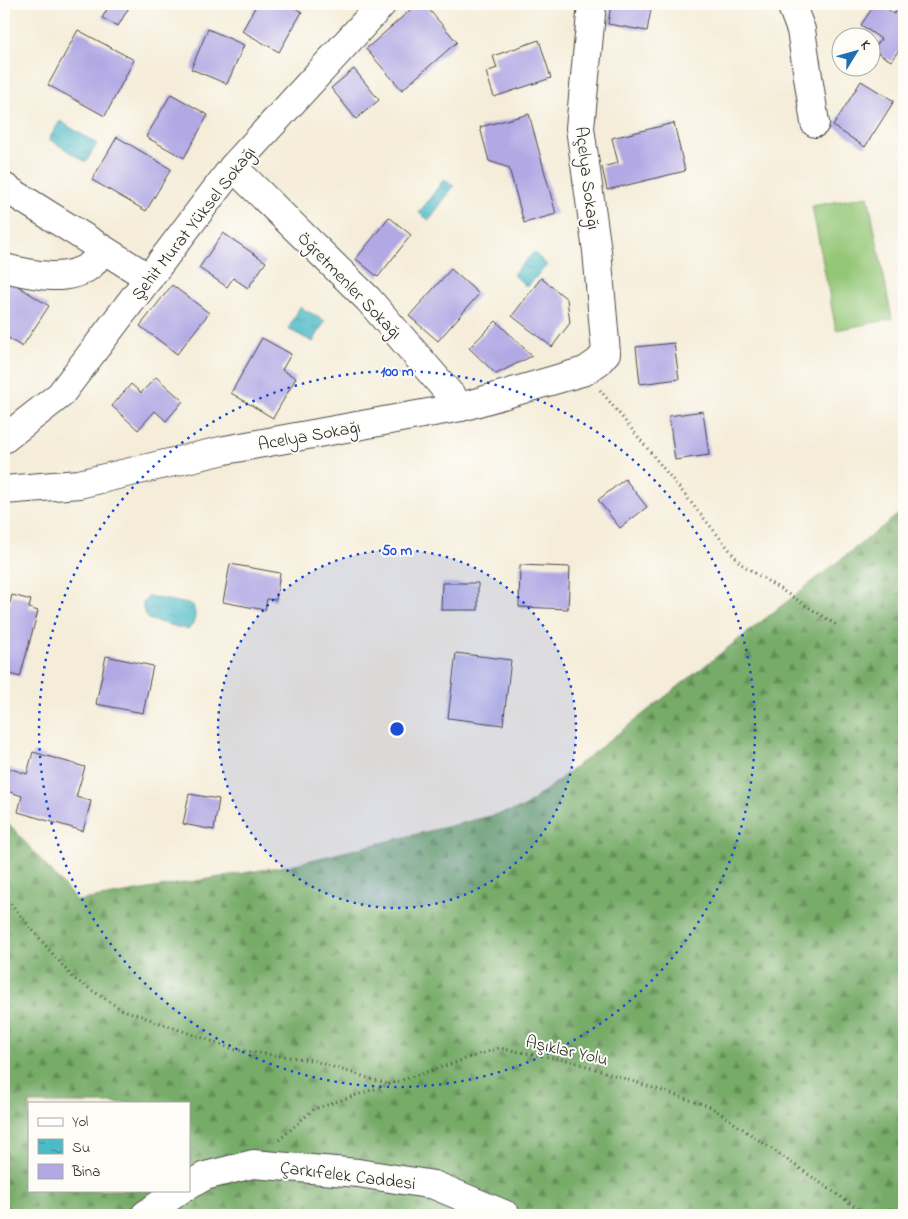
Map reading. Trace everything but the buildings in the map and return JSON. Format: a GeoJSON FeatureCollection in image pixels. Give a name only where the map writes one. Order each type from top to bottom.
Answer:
{"type":"FeatureCollection","features":[{"type":"Feature","properties":{"kind":"street","name":"Şehit Murat Yüksel Sokağı"},"geometry":{"type":"LineString","coordinates":[[4,439],[60,395],[233,167],[382,4]]}},
{"type":"Feature","properties":{"kind":"street","name":"Açelya Sokağı"},"geometry":{"type":"LineString","coordinates":[[592,4],[580,128],[597,251],[606,353]]}},
{"type":"Feature","properties":{"kind":"street"},"geometry":{"type":"LineString","coordinates":[[791,4],[801,30],[815,123]]}},
{"type":"Feature","properties":{"kind":"street","name":"Öğretmenler Sokağı"},"geometry":{"type":"LineString","coordinates":[[233,167],[368,299],[461,407]]}},
{"type":"Feature","properties":{"kind":"street"},"geometry":{"type":"LineString","coordinates":[[4,187],[149,278]]}},
{"type":"Feature","properties":{"kind":"street"},"geometry":{"type":"LineString","coordinates":[[4,268],[37,276],[69,275],[92,264],[102,249]]}},
{"type":"Feature","properties":{"kind":"street","name":"Acelya Sokağı"},"geometry":{"type":"LineString","coordinates":[[4,490],[78,484],[225,450],[461,407],[585,372],[606,353]]}},
{"type":"Feature","properties":{"kind":"street","name":"Çarkıfelek Caddesi"},"geometry":{"type":"LineString","coordinates":[[190,1184],[205,1176],[253,1164],[358,1173],[434,1185],[506,1215]]}},
{"type":"Feature","properties":{"kind":"street"},"geometry":{"type":"LineString","coordinates":[[145,1215],[177,1192]]}},
{"type":"Feature","properties":{"kind":"path"},"geometry":{"type":"LineString","coordinates":[[585,372],[741,564],[838,626]]}},
{"type":"Feature","properties":{"kind":"path"},"geometry":{"type":"LineString","coordinates":[[4,896],[73,978],[121,1009],[236,1050],[310,1060],[388,1084]]}},
{"type":"Feature","properties":{"kind":"path","name":"Aşıklar Yolu"},"geometry":{"type":"LineString","coordinates":[[253,1164],[314,1109],[499,1048],[571,1061],[711,1107],[867,1215]]}},
{"type":"Feature","properties":{"kind":"green space"},"geometry":{"type":"Polygon","coordinates":[[[868,196],[892,319],[836,330],[812,206],[868,196]]]}},
{"type":"Feature","properties":{"kind":"green space"},"geometry":{"type":"Polygon","coordinates":[[[904,510],[904,1215],[4,1215],[4,818],[77,901],[291,865],[523,808],[904,510]]]}},
{"type":"Feature","properties":{"kind":"water"},"geometry":{"type":"Polygon","coordinates":[[[60,121],[97,144],[86,162],[49,139],[60,121]]]}},
{"type":"Feature","properties":{"kind":"water"},"geometry":{"type":"Polygon","coordinates":[[[444,179],[454,186],[429,220],[419,213],[444,179]]]}},
{"type":"Feature","properties":{"kind":"water"},"geometry":{"type":"Polygon","coordinates":[[[534,252],[547,265],[527,287],[513,274],[534,252]]]}},
{"type":"Feature","properties":{"kind":"water"},"geometry":{"type":"Polygon","coordinates":[[[300,307],[325,321],[313,342],[288,329],[300,307]]]}},
{"type":"Feature","properties":{"kind":"water"},"geometry":{"type":"Polygon","coordinates":[[[148,596],[193,605],[195,612],[194,621],[188,630],[148,619],[143,609],[143,603],[148,596]]]}}]}
